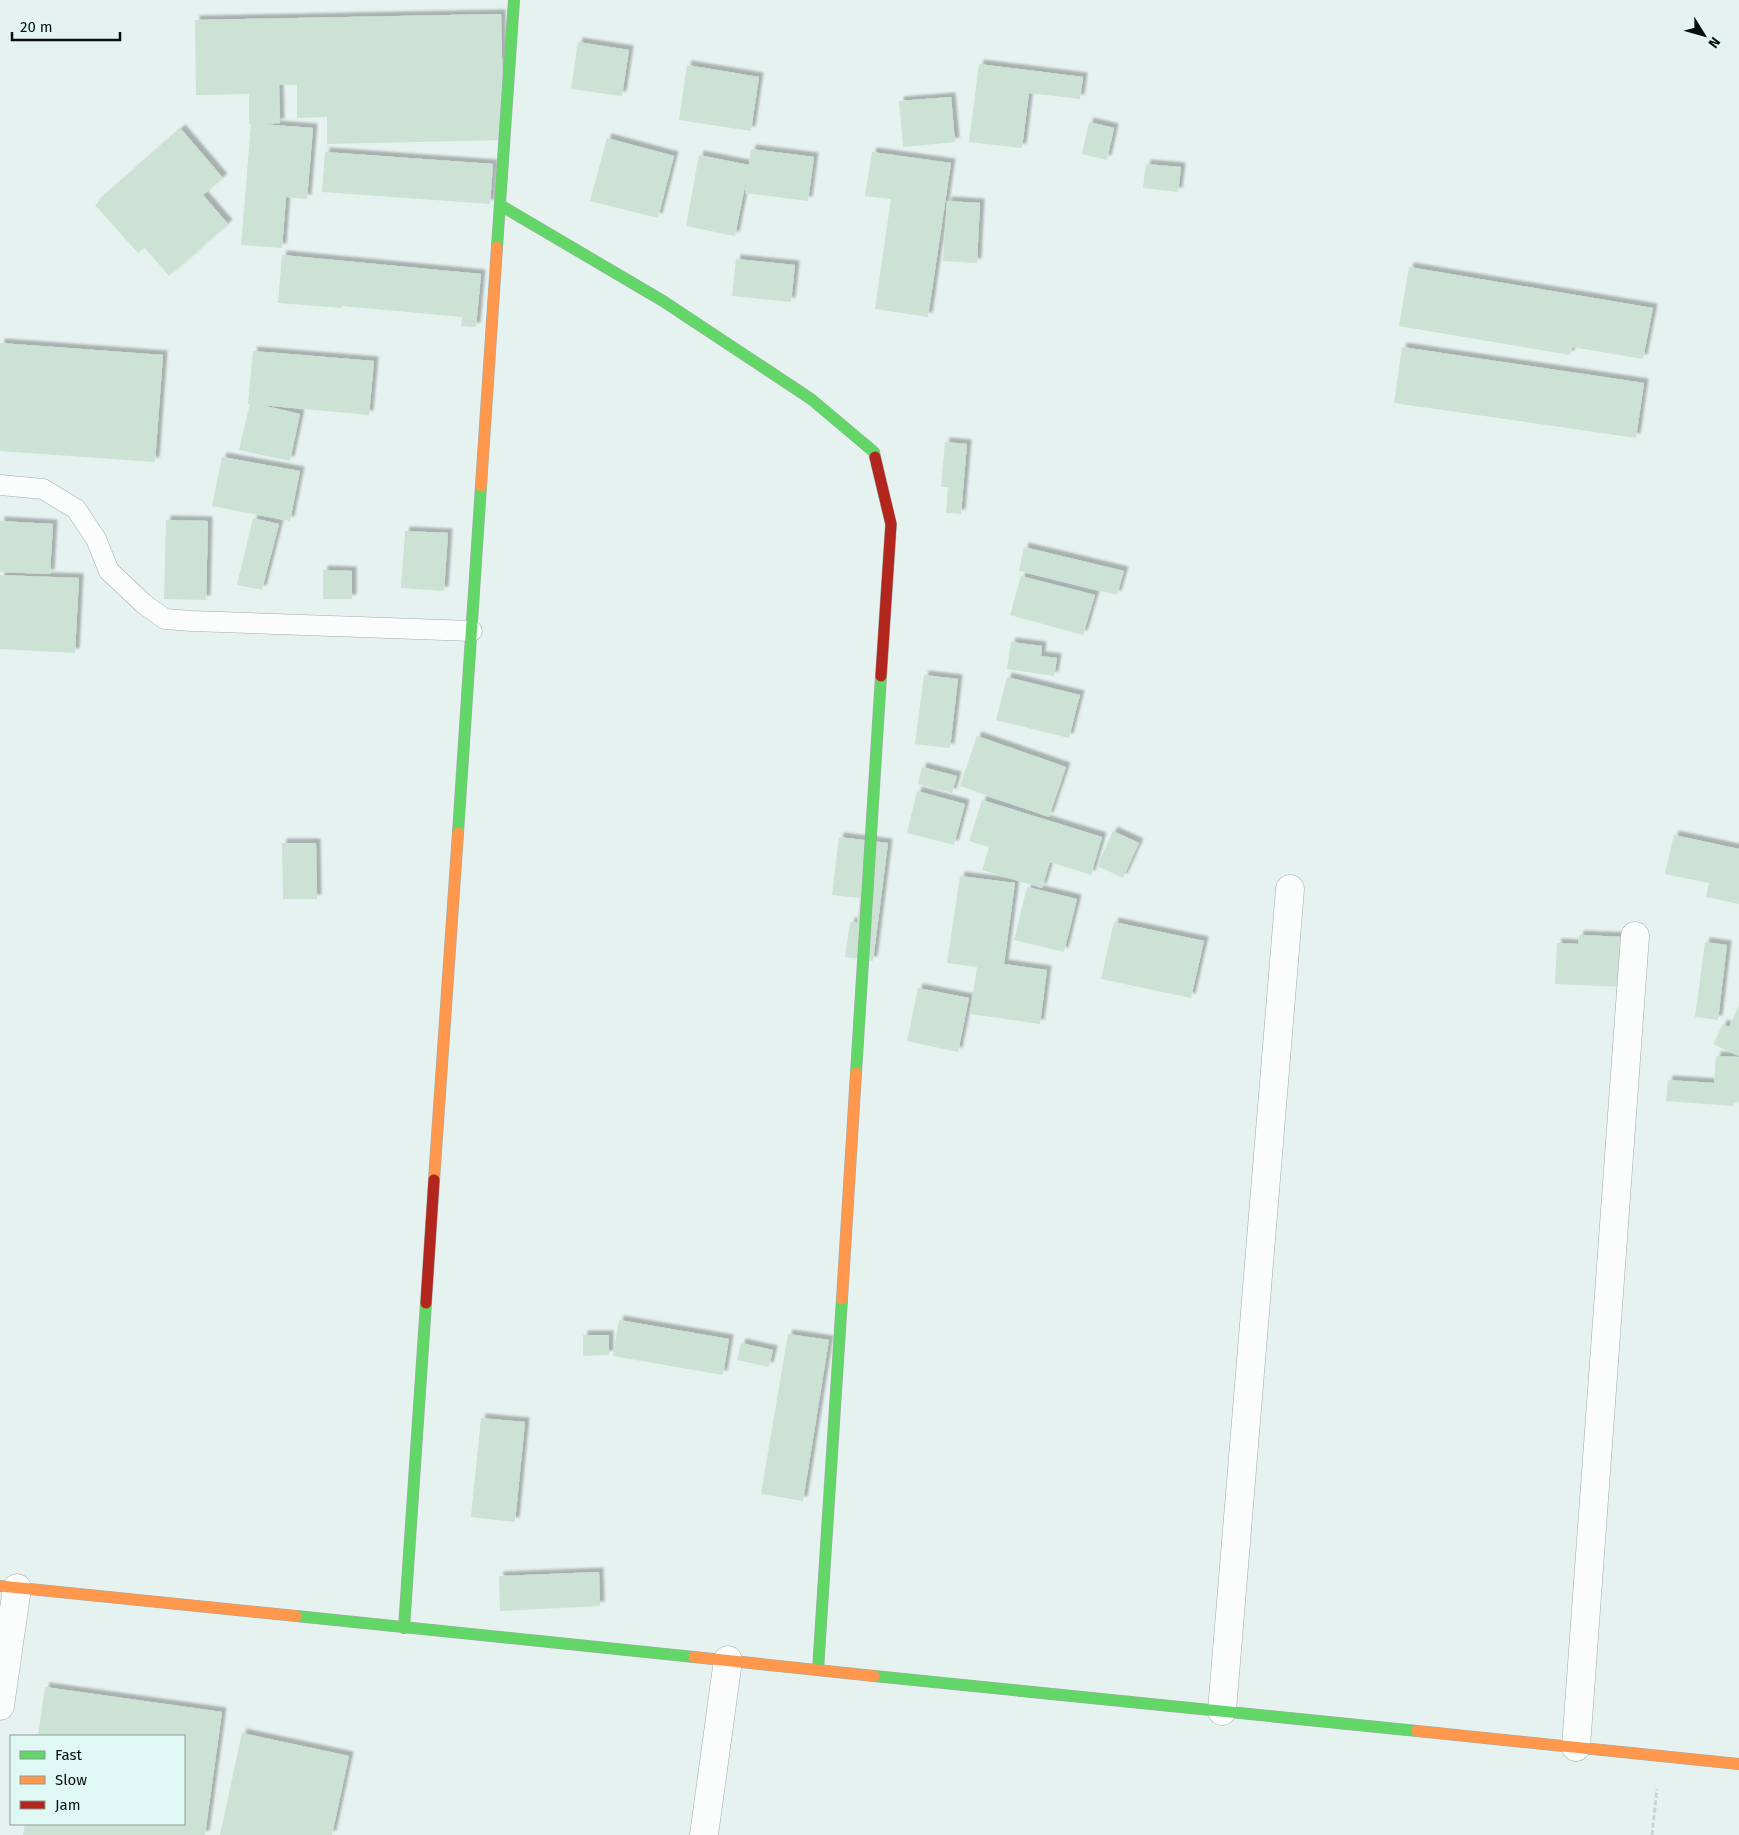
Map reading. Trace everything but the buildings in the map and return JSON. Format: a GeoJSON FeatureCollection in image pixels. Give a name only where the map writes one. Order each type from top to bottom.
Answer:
{"type":"FeatureCollection","features":[{"type":"Feature","properties":{"kind":"street"},"geometry":{"type":"LineString","coordinates":[[404,1628],[514,0]]}},
{"type":"Feature","properties":{"kind":"street"},"geometry":{"type":"LineString","coordinates":[[500,205],[663,300],[811,399],[874,452],[891,524],[818,1670]]}},
{"type":"Feature","properties":{"kind":"street"},"geometry":{"type":"LineString","coordinates":[[1222,1711],[1290,889]]}},
{"type":"Feature","properties":{"kind":"street"},"geometry":{"type":"LineString","coordinates":[[1576,1747],[1635,936]]}},
{"type":"Feature","properties":{"kind":"street"},"geometry":{"type":"LineString","coordinates":[[0,1706],[9,1587],[1739,1764]]}},
{"type":"Feature","properties":{"kind":"street"},"geometry":{"type":"LineString","coordinates":[[704,1835],[728,1660]]}},
{"type":"Feature","properties":{"kind":"lane"},"geometry":{"type":"LineString","coordinates":[[0,485],[44,489],[76,509],[96,539],[109,571],[144,604],[165,619],[472,631]]}},
{"type":"Feature","properties":{"kind":"path"},"geometry":{"type":"LineString","coordinates":[[1652,1835],[1661,1756]]}},
{"type":"Feature","properties":{"kind":"traffic: fast"},"geometry":{"type":"LineString","coordinates":[[497,247],[514,0]]}},
{"type":"Feature","properties":{"kind":"traffic: fast"},"geometry":{"type":"LineString","coordinates":[[500,205],[663,301],[811,399],[874,452],[875,457]]}},
{"type":"Feature","properties":{"kind":"traffic: fast"},"geometry":{"type":"LineString","coordinates":[[458,833],[481,486]]}},
{"type":"Feature","properties":{"kind":"traffic: fast"},"geometry":{"type":"LineString","coordinates":[[856,1073],[881,676]]}},
{"type":"Feature","properties":{"kind":"traffic: fast"},"geometry":{"type":"LineString","coordinates":[[818,1670],[842,1299]]}},
{"type":"Feature","properties":{"kind":"traffic: fast"},"geometry":{"type":"LineString","coordinates":[[404,1628],[426,1303]]}},
{"type":"Feature","properties":{"kind":"traffic: fast"},"geometry":{"type":"LineString","coordinates":[[296,1616],[694,1657]]}},
{"type":"Feature","properties":{"kind":"traffic: fast"},"geometry":{"type":"LineString","coordinates":[[874,1676],[1417,1731]]}},
{"type":"Feature","properties":{"kind":"traffic: slow"},"geometry":{"type":"LineString","coordinates":[[481,486],[497,247]]}},
{"type":"Feature","properties":{"kind":"traffic: slow"},"geometry":{"type":"LineString","coordinates":[[434,1180],[458,833]]}},
{"type":"Feature","properties":{"kind":"traffic: slow"},"geometry":{"type":"LineString","coordinates":[[842,1299],[856,1073]]}},
{"type":"Feature","properties":{"kind":"traffic: slow"},"geometry":{"type":"LineString","coordinates":[[0,1586],[296,1616]]}},
{"type":"Feature","properties":{"kind":"traffic: slow"},"geometry":{"type":"LineString","coordinates":[[694,1657],[874,1676]]}},
{"type":"Feature","properties":{"kind":"traffic: slow"},"geometry":{"type":"LineString","coordinates":[[1417,1731],[1739,1764]]}},
{"type":"Feature","properties":{"kind":"traffic: jam"},"geometry":{"type":"LineString","coordinates":[[875,457],[891,524],[881,676]]}},
{"type":"Feature","properties":{"kind":"traffic: jam"},"geometry":{"type":"LineString","coordinates":[[426,1303],[434,1180]]}}]}
